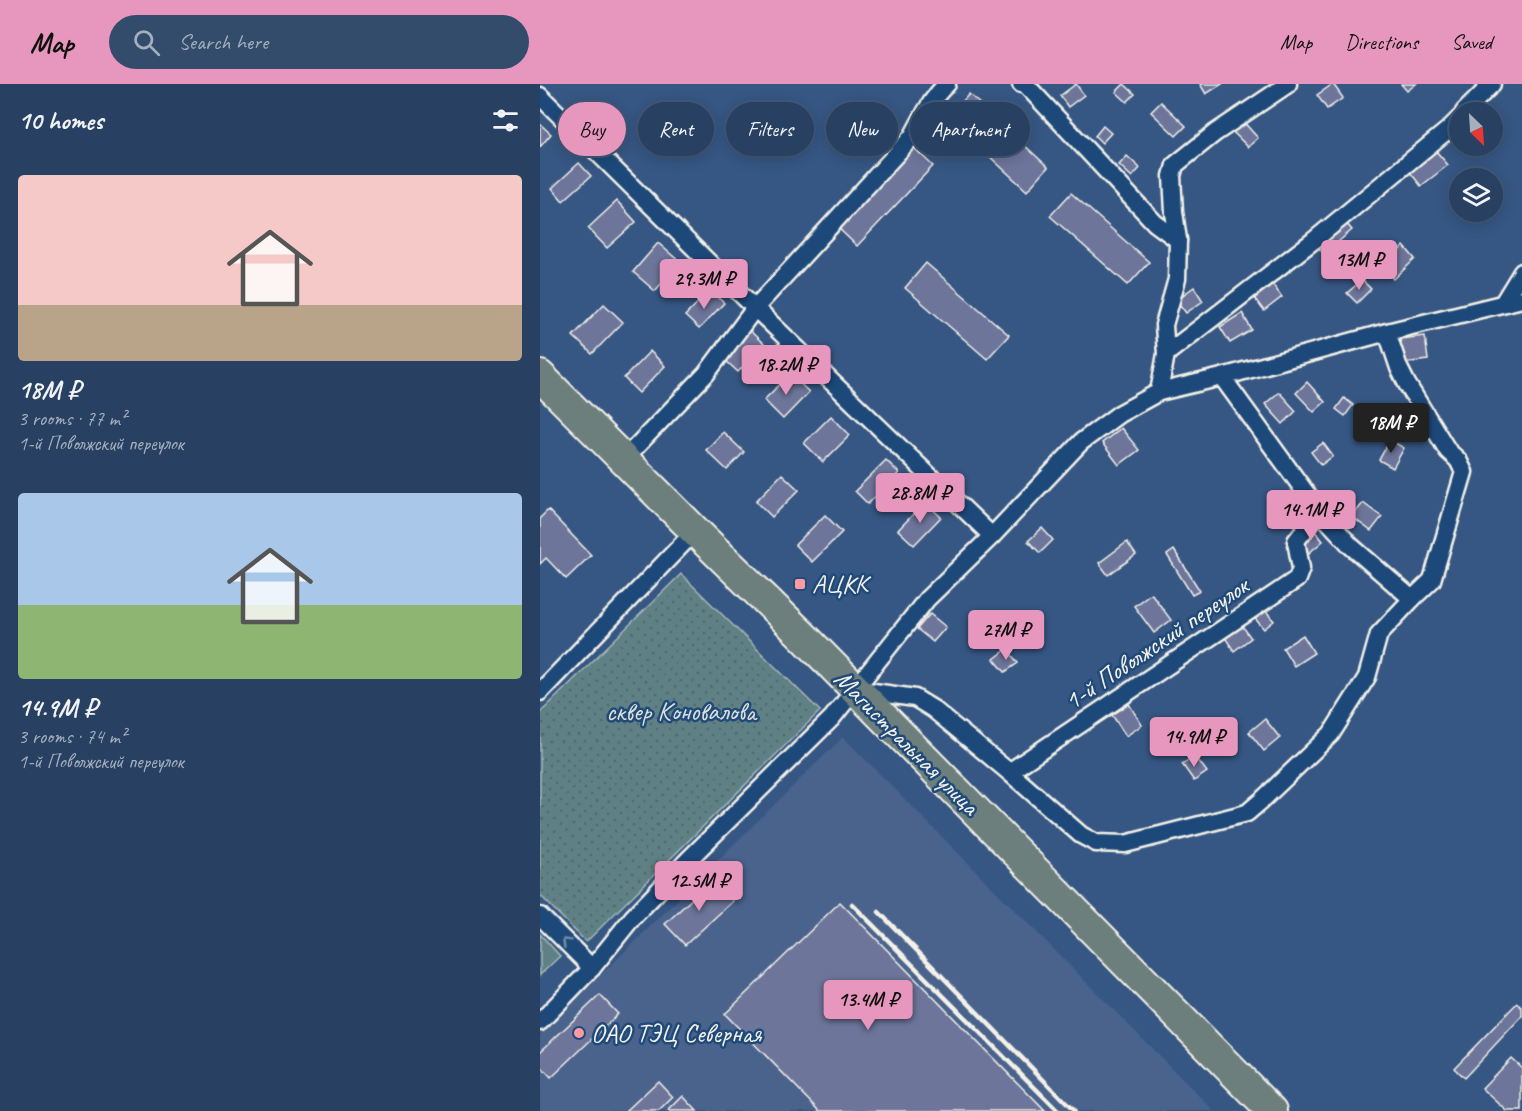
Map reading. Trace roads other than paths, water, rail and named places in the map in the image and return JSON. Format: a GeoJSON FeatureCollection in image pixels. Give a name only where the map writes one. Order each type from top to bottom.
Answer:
{"type":"FeatureCollection","features":[{"type":"Feature","properties":{"kind":"highway","name":"Магистральная улица"},"geometry":{"type":"LineString","coordinates":[[540,375],[792,625],[1272,1111]]}},
{"type":"Feature","properties":{"kind":"street"},"geometry":{"type":"LineString","coordinates":[[624,459],[706,374],[755,308],[912,137],[939,91],[947,84]]}},
{"type":"Feature","properties":{"kind":"street"},"geometry":{"type":"LineString","coordinates":[[1021,84],[1026,85],[1155,223],[1178,240]]}},
{"type":"Feature","properties":{"kind":"street"},"geometry":{"type":"LineString","coordinates":[[1159,392],[1166,354],[1164,325],[1178,279],[1178,240],[1172,176],[1175,165],[1215,133],[1288,84]]}},
{"type":"Feature","properties":{"kind":"street"},"geometry":{"type":"LineString","coordinates":[[1474,102],[1492,84]]}},
{"type":"Feature","properties":{"kind":"street"},"geometry":{"type":"LineString","coordinates":[[540,96],[755,308],[992,536]]}},
{"type":"Feature","properties":{"kind":"street"},"geometry":{"type":"LineString","coordinates":[[1166,354],[1313,241],[1449,129]]}},
{"type":"Feature","properties":{"kind":"street"},"geometry":{"type":"LineString","coordinates":[[1503,303],[1522,272]]}},
{"type":"Feature","properties":{"kind":"street"},"geometry":{"type":"LineString","coordinates":[[540,1022],[592,968],[641,909],[688,860],[832,718],[927,599],[992,536],[1081,442],[1119,414],[1159,392],[1522,299]]}},
{"type":"Feature","properties":{"kind":"street"},"geometry":{"type":"LineString","coordinates":[[856,690],[915,698],[933,709],[1081,835],[1096,843],[1125,844],[1247,813],[1331,734],[1367,677],[1379,634],[1432,580],[1464,472],[1458,460],[1448,451],[1407,384],[1387,332]]}},
{"type":"Feature","properties":{"kind":"street"},"geometry":{"type":"LineString","coordinates":[[1222,377],[1319,511],[1352,546],[1412,598]]}},
{"type":"Feature","properties":{"kind":"street","name":"1-й Поволжский переулок"},"geometry":{"type":"LineString","coordinates":[[1009,772],[1297,579],[1301,568],[1296,540],[1319,511]]}},
{"type":"Feature","properties":{"kind":"street"},"geometry":{"type":"LineString","coordinates":[[540,692],[695,531]]}},
{"type":"Feature","properties":{"kind":"street"},"geometry":{"type":"LineString","coordinates":[[540,916],[592,968]]}},
{"type":"Feature","properties":{"kind":"railway"},"geometry":{"type":"LineString","coordinates":[[852,904],[1058,1111]]}},
{"type":"Feature","properties":{"kind":"railway"},"geometry":{"type":"LineString","coordinates":[[879,912],[1074,1111]]}},
{"type":"Feature","properties":{"kind":"place","name":"АЦКК"},"geometry":{"type":"Point","coordinates":[800,584]}},
{"type":"Feature","properties":{"kind":"place","name":"ОАО ТЭЦ Северная"},"geometry":{"type":"Point","coordinates":[579,1033]}},
{"type":"Feature","properties":{"kind":"park label","name":"сквер Коновалова"},"geometry":{"type":"Point","coordinates":[681,711]}}]}
